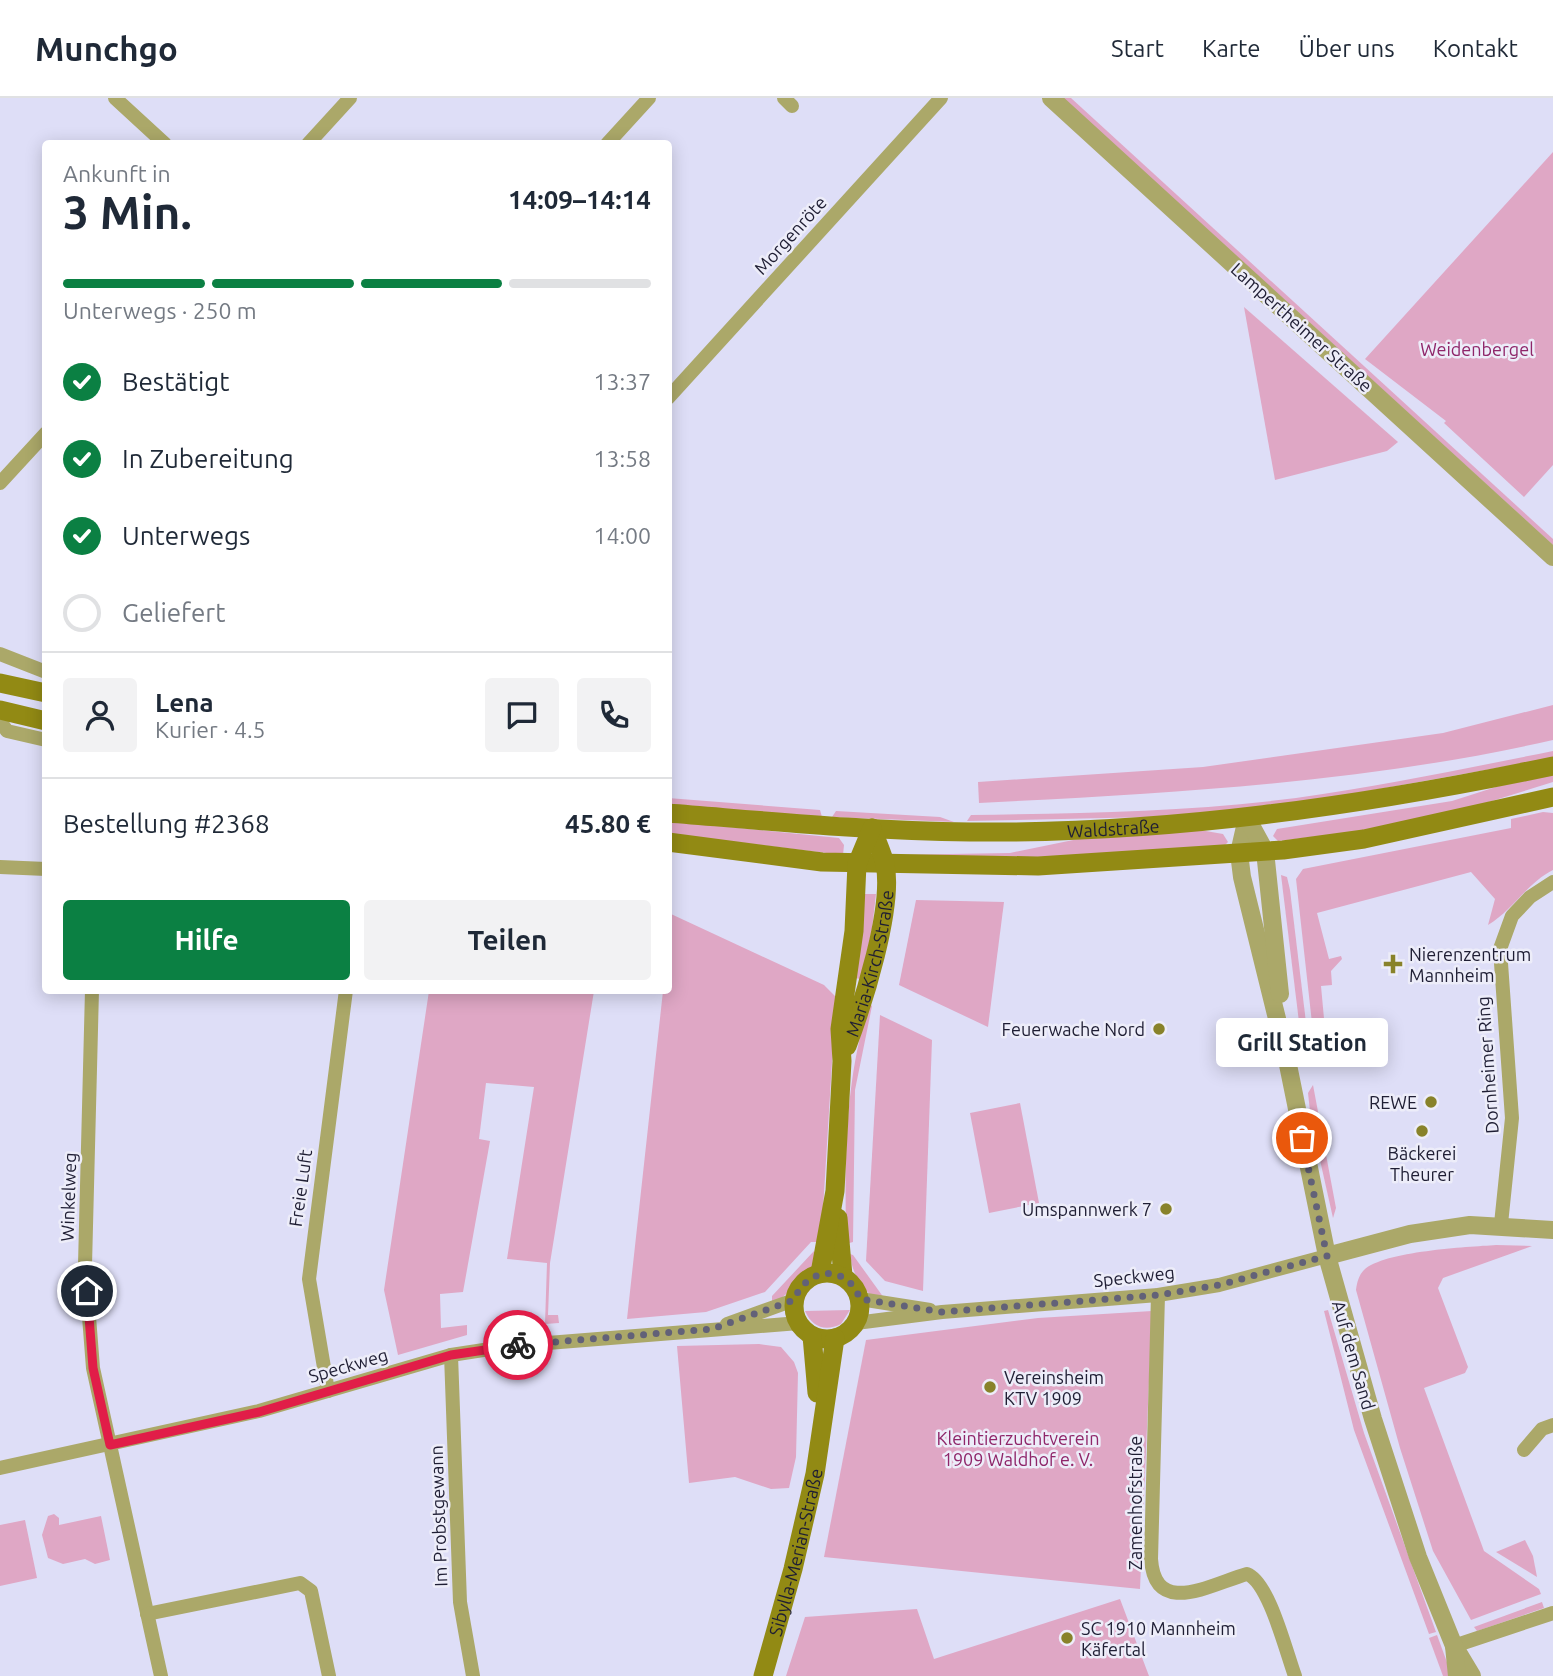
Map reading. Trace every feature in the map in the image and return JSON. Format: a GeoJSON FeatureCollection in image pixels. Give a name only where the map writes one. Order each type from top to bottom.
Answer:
{"type":"FeatureCollection","features":[{"type":"Feature","properties":{"kind":"main road"},"geometry":{"type":"LineString","coordinates":[[0,683],[42,692]]}},
{"type":"Feature","properties":{"kind":"main road"},"geometry":{"type":"LineString","coordinates":[[0,710],[42,720]]}},
{"type":"Feature","properties":{"kind":"main road","name":"Waldstraße"},"geometry":{"type":"LineString","coordinates":[[672,813],[872,828],[970,832],[1052,831],[1247,818],[1384,800],[1553,766]]}},
{"type":"Feature","properties":{"kind":"main road","name":"Waldstraße"},"geometry":{"type":"LineString","coordinates":[[672,843],[885,866],[1038,866],[1265,851],[1364,839],[1553,797]]}},
{"type":"Feature","properties":{"kind":"main road"},"geometry":{"type":"LineString","coordinates":[[857,864],[872,828]]}},
{"type":"Feature","properties":{"kind":"main road"},"geometry":{"type":"LineString","coordinates":[[872,828],[885,866]]}},
{"type":"Feature","properties":{"kind":"main road","name":"Maria-Kirch-Straße"},"geometry":{"type":"LineString","coordinates":[[820,1273],[835,1191],[842,1060],[840,1029],[854,932],[857,864]]}},
{"type":"Feature","properties":{"kind":"main road","name":"Maria-Kirch-Straße"},"geometry":{"type":"LineString","coordinates":[[842,1060],[878,940],[885,866]]}},
{"type":"Feature","properties":{"kind":"main road","name":"Maria-Kirch-Straße"},"geometry":{"type":"LineString","coordinates":[[835,1191],[842,1276]]}},
{"type":"Feature","properties":{"kind":"main road"},"geometry":{"type":"LineString","coordinates":[[820,1273],[842,1276],[851,1282],[860,1299],[856,1323],[835,1338],[805,1330],[794,1300],[799,1288],[808,1278],[820,1273]]}},
{"type":"Feature","properties":{"kind":"main road","name":"Sibylla-Merian-Straße"},"geometry":{"type":"LineString","coordinates":[[805,1330],[820,1426]]}},
{"type":"Feature","properties":{"kind":"main road","name":"Sibylla-Merian-Straße"},"geometry":{"type":"LineString","coordinates":[[763,1676],[797,1555],[815,1474],[835,1338]]}},
{"type":"Feature","properties":{"kind":"street"},"geometry":{"type":"LineString","coordinates":[[115,98],[161,140]]}},
{"type":"Feature","properties":{"kind":"street"},"geometry":{"type":"LineString","coordinates":[[312,140],[350,98]]}},
{"type":"Feature","properties":{"kind":"street"},"geometry":{"type":"LineString","coordinates":[[611,140],[649,98]]}},
{"type":"Feature","properties":{"kind":"street","name":"Morgenröte"},"geometry":{"type":"LineString","coordinates":[[672,393],[941,98]]}},
{"type":"Feature","properties":{"kind":"street","name":"Lampertheimer Straße"},"geometry":{"type":"LineString","coordinates":[[1051,98],[1553,557]]}},
{"type":"Feature","properties":{"kind":"street"},"geometry":{"type":"LineString","coordinates":[[0,483],[42,437]]}},
{"type":"Feature","properties":{"kind":"street"},"geometry":{"type":"LineString","coordinates":[[0,653],[42,670]]}},
{"type":"Feature","properties":{"kind":"street"},"geometry":{"type":"LineString","coordinates":[[0,722],[7,731],[42,739]]}},
{"type":"Feature","properties":{"kind":"street","name":"Auf dem Sand"},"geometry":{"type":"LineString","coordinates":[[1247,818],[1265,851],[1286,1055]]}},
{"type":"Feature","properties":{"kind":"street","name":"Auf dem Sand"},"geometry":{"type":"LineString","coordinates":[[1247,818],[1239,853],[1252,920],[1286,1055],[1327,1256],[1377,1432],[1418,1557],[1454,1646],[1472,1676]]}},
{"type":"Feature","properties":{"kind":"street"},"geometry":{"type":"LineString","coordinates":[[0,867],[42,869]]}},
{"type":"Feature","properties":{"kind":"street","name":"Dornheimer Ring"},"geometry":{"type":"LineString","coordinates":[[1501,1224],[1513,1118],[1501,944],[1519,908],[1553,882]]}},
{"type":"Feature","properties":{"kind":"street","name":"Winkelweg"},"geometry":{"type":"LineString","coordinates":[[92,994],[85,1265],[93,1368],[161,1676]]}},
{"type":"Feature","properties":{"kind":"street","name":"Freie Luft"},"geometry":{"type":"LineString","coordinates":[[328,1391],[309,1279],[345,994]]}},
{"type":"Feature","properties":{"kind":"street"},"geometry":{"type":"LineString","coordinates":[[1327,1256],[1410,1234],[1470,1225],[1501,1224],[1553,1230]]}},
{"type":"Feature","properties":{"kind":"street","name":"Speckweg"},"geometry":{"type":"LineString","coordinates":[[856,1323],[942,1312],[1158,1301],[1327,1256]]}},
{"type":"Feature","properties":{"kind":"street","name":"Speckweg"},"geometry":{"type":"LineString","coordinates":[[860,1299],[942,1312]]}},
{"type":"Feature","properties":{"kind":"street","name":"Speckweg"},"geometry":{"type":"LineString","coordinates":[[712,1329],[794,1300]]}},
{"type":"Feature","properties":{"kind":"street","name":"Zamenhofstraße"},"geometry":{"type":"LineString","coordinates":[[1158,1301],[1151,1546],[1153,1577],[1163,1589],[1180,1594],[1247,1574],[1256,1578],[1262,1587],[1295,1676]]}},
{"type":"Feature","properties":{"kind":"street","name":"Speckweg"},"geometry":{"type":"LineString","coordinates":[[0,1468],[259,1412],[451,1355],[510,1346],[712,1329],[805,1330]]}},
{"type":"Feature","properties":{"kind":"street","name":"Im Probstgewann"},"geometry":{"type":"LineString","coordinates":[[451,1355],[460,1602],[473,1676]]}},
{"type":"Feature","properties":{"kind":"street"},"geometry":{"type":"LineString","coordinates":[[1524,1450],[1542,1429],[1553,1425]]}},
{"type":"Feature","properties":{"kind":"street"},"geometry":{"type":"LineString","coordinates":[[147,1614],[300,1583],[311,1591],[329,1676]]}},
{"type":"Feature","properties":{"kind":"street"},"geometry":{"type":"LineString","coordinates":[[1454,1646],[1553,1613]]}},
{"type":"Feature","properties":{"kind":"street","name":"Auf dem Sand"},"geometry":{"type":"LineString","coordinates":[[1454,1646],[1457,1676]]}},
{"type":"Feature","properties":{"kind":"green space"},"geometry":{"type":"Polygon","coordinates":[[[1063,98],[1071,98],[1553,539],[1553,545],[1063,98]]]}},
{"type":"Feature","properties":{"kind":"green space","name":"Weidenbergel"},"geometry":{"type":"Polygon","coordinates":[[[1553,152],[1553,465],[1524,497],[1444,423],[1446,421],[1365,359],[1553,152]]]}},
{"type":"Feature","properties":{"kind":"green space"},"geometry":{"type":"Polygon","coordinates":[[[1244,307],[1398,442],[1387,451],[1275,480],[1244,307]]]}},
{"type":"Feature","properties":{"kind":"green space"},"geometry":{"type":"Polygon","coordinates":[[[1553,705],[1553,740],[1482,755],[1411,767],[1268,784],[979,803],[978,782],[1203,767],[1443,733],[1553,705]]]}},
{"type":"Feature","properties":{"kind":"green space"},"geometry":{"type":"Polygon","coordinates":[[[1553,751],[1553,758],[1296,804],[1152,817],[967,821],[971,815],[1174,809],[1255,803],[1393,782],[1553,751]]]}},
{"type":"Feature","properties":{"kind":"green space"},"geometry":{"type":"Polygon","coordinates":[[[1553,775],[1553,782],[1479,805],[1371,830],[1278,841],[1273,836],[1277,829],[1452,801],[1499,786],[1553,775]]]}},
{"type":"Feature","properties":{"kind":"green space"},"geometry":{"type":"Polygon","coordinates":[[[672,798],[820,810],[822,817],[672,806],[672,798]]]}},
{"type":"Feature","properties":{"kind":"green space"},"geometry":{"type":"Polygon","coordinates":[[[836,811],[940,817],[954,822],[832,817],[836,811]]]}},
{"type":"Feature","properties":{"kind":"green space"},"geometry":{"type":"Polygon","coordinates":[[[1543,812],[1553,813],[1553,870],[1535,882],[1488,925],[1495,899],[1471,872],[1317,913],[1329,959],[1341,956],[1342,959],[1331,971],[1332,985],[1321,986],[1326,1040],[1314,1041],[1296,879],[1303,869],[1511,828],[1511,819],[1543,812]]]}},
{"type":"Feature","properties":{"kind":"green space"},"geometry":{"type":"Polygon","coordinates":[[[672,821],[839,838],[844,845],[843,855],[672,834],[672,821]]]}},
{"type":"Feature","properties":{"kind":"green space"},"geometry":{"type":"Polygon","coordinates":[[[1200,830],[1223,834],[1228,842],[1225,845],[1004,860],[889,855],[1010,853],[1083,838],[1200,830]]]}},
{"type":"Feature","properties":{"kind":"green space"},"geometry":{"type":"Polygon","coordinates":[[[1281,875],[1287,877],[1290,890],[1308,1039],[1300,1030],[1281,875]]]}},
{"type":"Feature","properties":{"kind":"green space"},"geometry":{"type":"Polygon","coordinates":[[[862,894],[876,894],[872,929],[861,979],[854,978],[862,894]]]}},
{"type":"Feature","properties":{"kind":"green space"},"geometry":{"type":"Polygon","coordinates":[[[916,900],[1004,902],[988,1027],[899,985],[916,900]]]}},
{"type":"Feature","properties":{"kind":"green space"},"geometry":{"type":"Polygon","coordinates":[[[672,914],[824,985],[836,997],[821,1242],[811,1242],[765,1292],[706,1312],[627,1319],[663,994],[672,994],[672,914]]]}},
{"type":"Feature","properties":{"kind":"green space"},"geometry":{"type":"Polygon","coordinates":[[[429,994],[594,994],[550,1263],[548,1315],[558,1315],[559,1323],[545,1324],[547,1263],[507,1259],[534,1087],[486,1083],[479,1139],[490,1141],[463,1292],[440,1294],[441,1328],[467,1325],[467,1335],[398,1355],[384,1290],[429,994]]]}},
{"type":"Feature","properties":{"kind":"green space"},"geometry":{"type":"Polygon","coordinates":[[[869,1003],[872,1006],[855,1090],[853,1242],[846,1244],[846,1152],[850,1093],[869,1003]]]}},
{"type":"Feature","properties":{"kind":"green space"},"geometry":{"type":"Polygon","coordinates":[[[880,1015],[932,1040],[923,1291],[885,1281],[866,1261],[880,1015]]]}},
{"type":"Feature","properties":{"kind":"green space"},"geometry":{"type":"Polygon","coordinates":[[[1313,1085],[1336,1208],[1333,1218],[1311,1120],[1308,1093],[1313,1085]]]}},
{"type":"Feature","properties":{"kind":"green space"},"geometry":{"type":"Polygon","coordinates":[[[1020,1103],[1039,1203],[989,1213],[970,1113],[1020,1103]]]}},
{"type":"Feature","properties":{"kind":"green space"},"geometry":{"type":"Polygon","coordinates":[[[1496,1245],[1532,1246],[1443,1278],[1438,1288],[1468,1367],[1465,1373],[1424,1388],[1484,1551],[1539,1589],[1541,1594],[1471,1620],[1433,1551],[1400,1448],[1356,1290],[1358,1279],[1364,1270],[1389,1258],[1427,1251],[1496,1245]]]}},
{"type":"Feature","properties":{"kind":"green space"},"geometry":{"type":"Polygon","coordinates":[[[814,1251],[816,1264],[790,1291],[772,1303],[772,1296],[814,1251]]]}},
{"type":"Feature","properties":{"kind":"green space"},"geometry":{"type":"Polygon","coordinates":[[[850,1254],[884,1298],[873,1297],[864,1288],[854,1272],[850,1254]]]}},
{"type":"Feature","properties":{"kind":"green space"},"geometry":{"type":"Polygon","coordinates":[[[850,1310],[841,1324],[830,1328],[815,1324],[805,1311],[850,1310]]]}},
{"type":"Feature","properties":{"kind":"green space"},"geometry":{"type":"Polygon","coordinates":[[[1328,1310],[1364,1433],[1436,1632],[1429,1634],[1354,1430],[1324,1311],[1328,1310]]]}},
{"type":"Feature","properties":{"kind":"green space","name":"Kleintierzuchtverein 1909 Waldhof e. V."},"geometry":{"type":"Polygon","coordinates":[[[1152,1311],[1140,1589],[824,1557],[866,1340],[1038,1318],[1152,1311]]]}},
{"type":"Feature","properties":{"kind":"green space"},"geometry":{"type":"Polygon","coordinates":[[[759,1344],[781,1347],[794,1362],[798,1373],[796,1457],[789,1488],[771,1489],[735,1477],[689,1483],[677,1346],[759,1344]]]}},
{"type":"Feature","properties":{"kind":"green space"},"geometry":{"type":"Polygon","coordinates":[[[54,1514],[59,1518],[59,1525],[101,1516],[110,1560],[95,1564],[85,1559],[63,1564],[48,1558],[42,1535],[48,1516],[54,1514]]]}},
{"type":"Feature","properties":{"kind":"green space"},"geometry":{"type":"Polygon","coordinates":[[[25,1520],[37,1578],[0,1586],[0,1525],[25,1520]]]}},
{"type":"Feature","properties":{"kind":"green space"},"geometry":{"type":"Polygon","coordinates":[[[1525,1540],[1533,1556],[1537,1577],[1496,1552],[1525,1540]]]}},
{"type":"Feature","properties":{"kind":"green space","name":"SC 1910 Mannheim Käfertal"},"geometry":{"type":"Polygon","coordinates":[[[1120,1599],[1149,1676],[786,1676],[805,1617],[917,1609],[934,1659],[1120,1599]]]}},
{"type":"Feature","properties":{"kind":"green space"},"geometry":{"type":"Polygon","coordinates":[[[1542,1602],[1544,1608],[1477,1631],[1474,1627],[1542,1602]]]}},
{"type":"Feature","properties":{"kind":"green space"},"geometry":{"type":"Polygon","coordinates":[[[1437,1635],[1452,1676],[1443,1676],[1429,1638],[1437,1635]]]}},
{"type":"Feature","properties":{"kind":"way so far"},"geometry":{"type":"LineString","coordinates":[[518,1345],[712,1329],[794,1300],[799,1288],[808,1278],[820,1273],[842,1276],[851,1282],[860,1299],[942,1312],[1158,1295],[1219,1285],[1307,1262],[1327,1256],[1302,1138]]}},
{"type":"Feature","properties":{"kind":"place","name":"Nierenzentrum Mannheim"},"geometry":{"type":"Point","coordinates":[1393,964]}},
{"type":"Feature","properties":{"kind":"place","name":"Feuerwache Nord"},"geometry":{"type":"Point","coordinates":[1159,1029]}},
{"type":"Feature","properties":{"kind":"place","name":"REWE"},"geometry":{"type":"Point","coordinates":[1431,1102]}},
{"type":"Feature","properties":{"kind":"place","name":"Bäckerei Theurer"},"geometry":{"type":"Point","coordinates":[1422,1131]}},
{"type":"Feature","properties":{"kind":"place","name":"Grill Station"},"geometry":{"type":"Point","coordinates":[1302,1138]}},
{"type":"Feature","properties":{"kind":"place","name":"Umspannwerk 7"},"geometry":{"type":"Point","coordinates":[1166,1209]}},
{"type":"Feature","properties":{"kind":"place","name":"Vereinsheim KTV 1909"},"geometry":{"type":"Point","coordinates":[990,1387]}},
{"type":"Feature","properties":{"kind":"place","name":"SC 1910 Mannheim Käfertal"},"geometry":{"type":"Point","coordinates":[1067,1638]}},
{"type":"Feature","properties":{"kind":"route"},"geometry":{"type":"LineString","coordinates":[[87,1291],[93,1368],[110,1445],[259,1412],[451,1355],[518,1345]]}}]}
